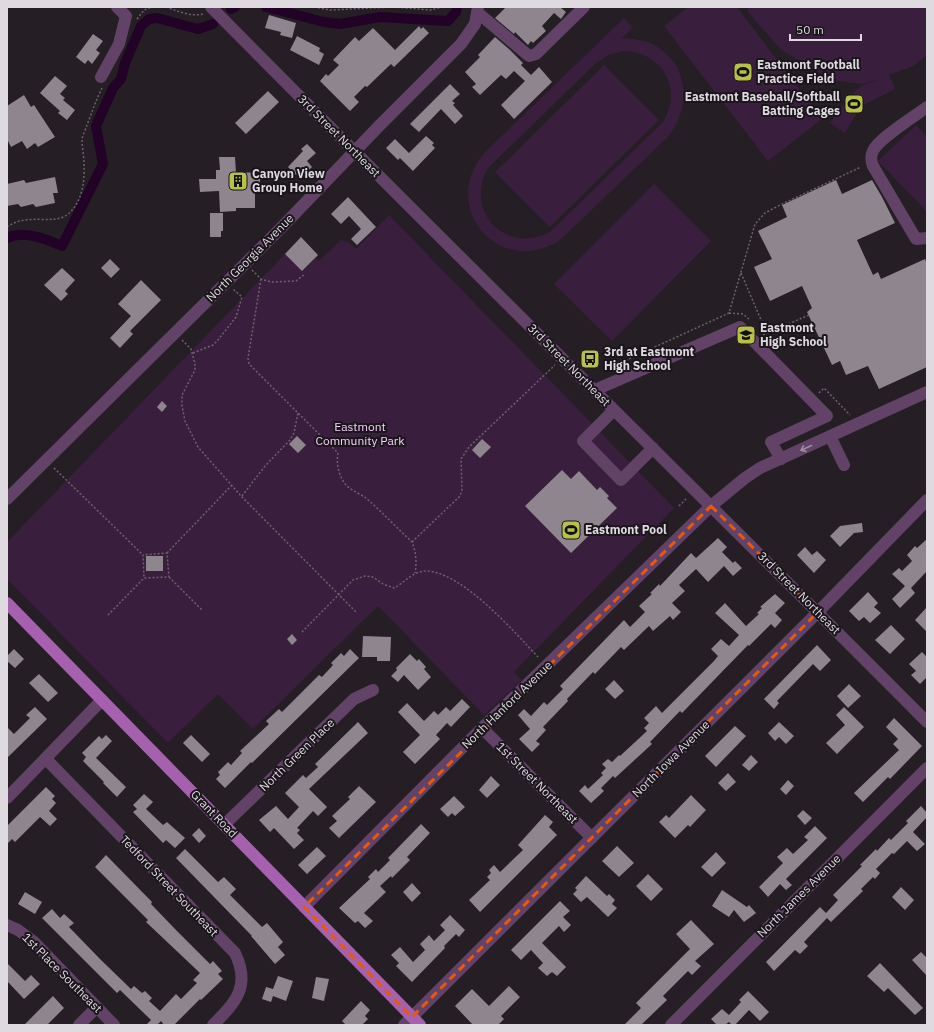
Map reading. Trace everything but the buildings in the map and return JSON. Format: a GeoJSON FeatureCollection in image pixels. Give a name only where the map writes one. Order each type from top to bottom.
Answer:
{"type":"FeatureCollection","features":[{"type":"Feature","properties":{"kind":"main road","name":"Grant Road"},"geometry":{"type":"LineString","coordinates":[[8,607],[102,700],[304,907],[412,1022]]}},
{"type":"Feature","properties":{"kind":"street"},"geometry":{"type":"LineString","coordinates":[[103,81],[119,44],[126,16],[117,7]]}},
{"type":"Feature","properties":{"kind":"street"},"geometry":{"type":"LineString","coordinates":[[478,9],[529,56],[536,54],[584,7]]}},
{"type":"Feature","properties":{"kind":"street","name":"3rd Street Northeast"},"geometry":{"type":"LineString","coordinates":[[213,8],[354,152],[595,390],[927,722]]}},
{"type":"Feature","properties":{"kind":"street","name":"North Georgia Avenue"},"geometry":{"type":"LineString","coordinates":[[7,499],[245,264],[461,44],[475,24],[478,9]]}},
{"type":"Feature","properties":{"kind":"street"},"geometry":{"type":"LineString","coordinates":[[927,107],[881,141],[873,150],[871,158],[916,239],[927,238]]}},
{"type":"Feature","properties":{"kind":"street"},"geometry":{"type":"LineString","coordinates":[[595,390],[740,327],[827,416],[772,442],[781,459]]}},
{"type":"Feature","properties":{"kind":"street","name":"North Hanford Avenue"},"geometry":{"type":"LineString","coordinates":[[304,907],[482,728],[711,506],[745,478],[760,468],[927,392]]}},
{"type":"Feature","properties":{"kind":"street"},"geometry":{"type":"LineString","coordinates":[[614,410],[582,441],[621,480],[653,448]]}},
{"type":"Feature","properties":{"kind":"street"},"geometry":{"type":"LineString","coordinates":[[830,436],[844,465]]}},
{"type":"Feature","properties":{"kind":"street","name":"North Iowa Avenue"},"geometry":{"type":"LineString","coordinates":[[412,1022],[927,500]]}},
{"type":"Feature","properties":{"kind":"street","name":"North Green Place"},"geometry":{"type":"LineString","coordinates":[[224,825],[354,699],[373,690]]}},
{"type":"Feature","properties":{"kind":"street"},"geometry":{"type":"LineString","coordinates":[[7,798],[102,700]]}},
{"type":"Feature","properties":{"kind":"street","name":"1st Street Northeast"},"geometry":{"type":"LineString","coordinates":[[482,728],[592,838]]}},
{"type":"Feature","properties":{"kind":"street","name":"Tedford Street Southeast"},"geometry":{"type":"LineString","coordinates":[[46,759],[235,953],[241,966],[243,979],[240,992],[232,1005],[215,1024]]}},
{"type":"Feature","properties":{"kind":"street","name":"North James Avenue"},"geometry":{"type":"LineString","coordinates":[[671,1025],[927,768]]}},
{"type":"Feature","properties":{"kind":"street","name":"1st Place Southeast"},"geometry":{"type":"LineString","coordinates":[[7,925],[18,930],[34,942],[114,1025]]}},
{"type":"Feature","properties":{"kind":"street"},"geometry":{"type":"LineString","coordinates":[[79,1025],[96,1008]]}},
{"type":"Feature","properties":{"kind":"path"},"geometry":{"type":"LineString","coordinates":[[134,22],[144,10],[152,7]]}},
{"type":"Feature","properties":{"kind":"path"},"geometry":{"type":"LineString","coordinates":[[166,7],[184,14],[197,15],[213,8]]}},
{"type":"Feature","properties":{"kind":"path"},"geometry":{"type":"LineString","coordinates":[[314,7],[330,10],[393,7],[431,10],[442,7]]}},
{"type":"Feature","properties":{"kind":"path"},"geometry":{"type":"LineString","coordinates":[[7,227],[22,220],[62,218],[69,214],[76,204],[81,194],[83,183],[84,166],[82,138],[103,81]]}},
{"type":"Feature","properties":{"kind":"path"},"geometry":{"type":"LineString","coordinates":[[625,370],[622,362],[729,313],[755,224],[765,213],[872,162]]}},
{"type":"Feature","properties":{"kind":"path"},"geometry":{"type":"LineString","coordinates":[[245,264],[261,279],[270,282],[296,281],[305,274]]}},
{"type":"Feature","properties":{"kind":"path"},"geometry":{"type":"LineString","coordinates":[[741,273],[770,342]]}},
{"type":"Feature","properties":{"kind":"path"},"geometry":{"type":"LineString","coordinates":[[261,279],[248,358],[249,364],[338,453],[338,468],[347,486],[366,498],[412,542],[416,551],[415,573]]}},
{"type":"Feature","properties":{"kind":"path"},"geometry":{"type":"LineString","coordinates":[[192,353],[213,345],[236,317],[242,297],[226,282]]}},
{"type":"Feature","properties":{"kind":"path"},"geometry":{"type":"LineString","coordinates":[[763,335],[809,315]]}},
{"type":"Feature","properties":{"kind":"path"},"geometry":{"type":"LineString","coordinates":[[175,333],[191,349],[192,353],[195,370],[182,395],[182,406],[185,421],[198,447],[242,496],[357,613]]}},
{"type":"Feature","properties":{"kind":"path"},"geometry":{"type":"LineString","coordinates":[[412,542],[460,496],[462,490],[461,459],[469,447],[563,359]]}},
{"type":"Feature","properties":{"kind":"path"},"geometry":{"type":"LineString","coordinates":[[819,393],[824,388],[851,416]]}},
{"type":"Feature","properties":{"kind":"path"},"geometry":{"type":"LineString","coordinates":[[242,496],[265,466],[290,440],[294,433],[298,413]]}},
{"type":"Feature","properties":{"kind":"path"},"geometry":{"type":"LineString","coordinates":[[46,461],[143,555],[144,578]]}},
{"type":"Feature","properties":{"kind":"path"},"geometry":{"type":"LineString","coordinates":[[143,555],[167,553],[232,485]]}},
{"type":"Feature","properties":{"kind":"path"},"geometry":{"type":"LineString","coordinates":[[679,506],[686,499]]}},
{"type":"Feature","properties":{"kind":"path"},"geometry":{"type":"LineString","coordinates":[[167,553],[169,577],[202,610]]}},
{"type":"Feature","properties":{"kind":"path"},"geometry":{"type":"LineString","coordinates":[[302,632],[354,580],[365,576],[373,578],[394,588],[402,584],[415,573],[426,571],[440,574],[468,589],[491,608],[535,653]]}},
{"type":"Feature","properties":{"kind":"path"},"geometry":{"type":"LineString","coordinates":[[108,615],[144,578],[169,577]]}},
{"type":"Feature","properties":{"kind":"highlighted area"},"geometry":{"type":"Polygon","coordinates":[[[711,506],[818,612],[412,1017],[304,907],[711,506]]]}},
{"type":"Feature","properties":{"kind":"green space","name":"Eastmont Football Practice Field"},"geometry":{"type":"Polygon","coordinates":[[[688,7],[737,7],[822,119],[768,161],[664,26],[688,7]]]}},
{"type":"Feature","properties":{"kind":"green space"},"geometry":{"type":"Polygon","coordinates":[[[748,7],[927,7],[927,55],[913,66],[889,75],[895,89],[861,106],[845,133],[830,123],[849,97],[861,86],[879,79],[863,84],[831,80],[780,49],[748,12],[748,7]]]}},
{"type":"Feature","properties":{"kind":"green space"},"geometry":{"type":"Polygon","coordinates":[[[624,18],[633,27],[622,38],[648,42],[665,52],[674,62],[680,74],[683,87],[681,113],[667,138],[559,241],[536,250],[515,250],[496,243],[481,230],[471,213],[468,193],[472,173],[485,152],[624,18]],[[623,51],[608,55],[595,64],[489,167],[482,183],[481,199],[485,213],[493,225],[505,234],[519,238],[535,237],[551,231],[663,122],[669,109],[671,97],[670,85],[666,74],[659,65],[649,58],[637,53],[623,51]]]}},
{"type":"Feature","properties":{"kind":"green space"},"geometry":{"type":"Polygon","coordinates":[[[604,65],[659,120],[550,227],[495,172],[604,65]]]}},
{"type":"Feature","properties":{"kind":"green space"},"geometry":{"type":"Polygon","coordinates":[[[916,125],[927,137],[927,212],[878,161],[916,125]]]}},
{"type":"Feature","properties":{"kind":"green space"},"geometry":{"type":"Polygon","coordinates":[[[654,184],[711,241],[612,341],[554,284],[654,184]]]}},
{"type":"Feature","properties":{"kind":"green space","name":"Eastmont Community Park"},"geometry":{"type":"Polygon","coordinates":[[[389,215],[674,508],[514,672],[522,680],[484,715],[378,606],[253,729],[218,694],[168,743],[7,579],[7,542],[285,254],[303,271],[316,257],[319,261],[341,240],[348,242],[356,249],[389,215]]]}},
{"type":"Feature","properties":{"kind":"waterway"},"geometry":{"type":"LineString","coordinates":[[231,9],[235,7]]}},
{"type":"Feature","properties":{"kind":"waterway"},"geometry":{"type":"LineString","coordinates":[[266,7],[324,22],[340,24],[380,17],[448,21],[456,12],[457,7]]}},
{"type":"Feature","properties":{"kind":"waterway"},"geometry":{"type":"LineString","coordinates":[[7,238],[20,235],[34,236],[62,246],[103,164],[96,126],[113,88],[121,79],[125,63],[141,26],[149,19],[157,18],[198,29],[213,24]]}},
{"type":"Feature","properties":{"kind":"place","name":"Eastmont Football Practice Field"},"geometry":{"type":"Point","coordinates":[743,72]}},
{"type":"Feature","properties":{"kind":"place","name":"Eastmont Baseball/Softball Batting Cages"},"geometry":{"type":"Point","coordinates":[854,104]}},
{"type":"Feature","properties":{"kind":"place","name":"Canyon View Group Home"},"geometry":{"type":"Point","coordinates":[238,181]}},
{"type":"Feature","properties":{"kind":"place","name":"Eastmont High School"},"geometry":{"type":"Point","coordinates":[746,335]}},
{"type":"Feature","properties":{"kind":"place","name":"3rd at Eastmont High School"},"geometry":{"type":"Point","coordinates":[590,359]}},
{"type":"Feature","properties":{"kind":"place","name":"Eastmont Pool"},"geometry":{"type":"Point","coordinates":[571,530]}}]}
